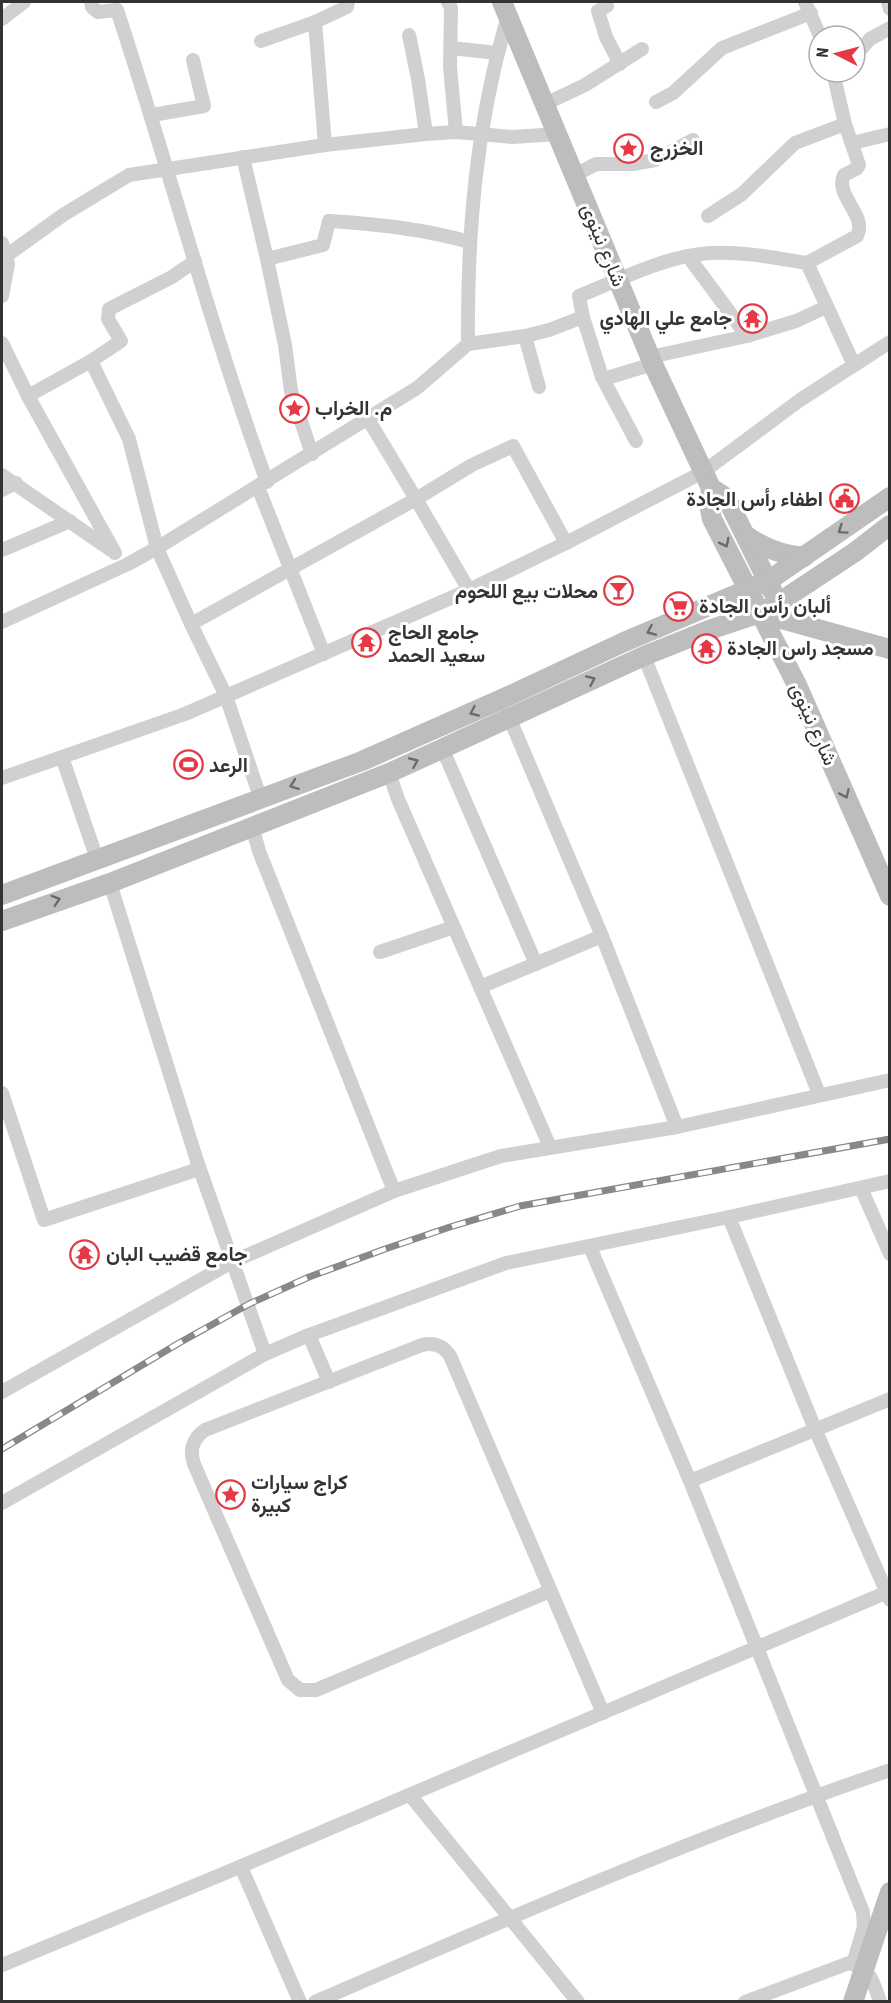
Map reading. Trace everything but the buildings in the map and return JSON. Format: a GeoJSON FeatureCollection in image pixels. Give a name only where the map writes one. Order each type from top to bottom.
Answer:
{"type":"FeatureCollection","features":[{"type":"Feature","properties":{"kind":"main road","name":"شارع نينوى"},"geometry":{"type":"LineString","coordinates":[[505,9],[651,361],[707,480],[712,519],[797,685],[890,896]]}},
{"type":"Feature","properties":{"kind":"main road","name":"شارع نينوى"},"geometry":{"type":"LineString","coordinates":[[707,480],[726,499],[747,536],[778,603]]}},
{"type":"Feature","properties":{"kind":"main road"},"geometry":{"type":"LineString","coordinates":[[2,895],[260,797],[362,761],[624,642],[768,581],[890,497]]}},
{"type":"Feature","properties":{"kind":"main road"},"geometry":{"type":"LineString","coordinates":[[2,921],[110,883],[389,773],[644,656],[760,613],[855,552],[890,525]]}},
{"type":"Feature","properties":{"kind":"main road"},"geometry":{"type":"LineString","coordinates":[[747,536],[774,551],[804,557]]}},
{"type":"Feature","properties":{"kind":"main road"},"geometry":{"type":"LineString","coordinates":[[760,613],[890,649]]}},
{"type":"Feature","properties":{"kind":"main road"},"geometry":{"type":"LineString","coordinates":[[853,2001],[859,1966],[890,1892]]}},
{"type":"Feature","properties":{"kind":"street"},"geometry":{"type":"LineString","coordinates":[[2,19],[24,2]]}},
{"type":"Feature","properties":{"kind":"street"},"geometry":{"type":"LineString","coordinates":[[91,2],[92,7],[98,12],[117,10],[152,115],[289,569],[324,654]]}},
{"type":"Feature","properties":{"kind":"street"},"geometry":{"type":"LineString","coordinates":[[261,41],[315,22],[347,7],[348,2]]}},
{"type":"Feature","properties":{"kind":"street"},"geometry":{"type":"LineString","coordinates":[[448,2],[451,8],[450,67],[456,132]]}},
{"type":"Feature","properties":{"kind":"street"},"geometry":{"type":"LineString","coordinates":[[604,2],[607,6],[598,10],[600,19],[620,64]]}},
{"type":"Feature","properties":{"kind":"street"},"geometry":{"type":"LineString","coordinates":[[888,2],[890,9]]}},
{"type":"Feature","properties":{"kind":"street"},"geometry":{"type":"LineString","coordinates":[[656,102],[673,93],[722,48],[808,7],[815,24]]}},
{"type":"Feature","properties":{"kind":"street"},"geometry":{"type":"LineString","coordinates":[[468,344],[468,267],[480,133],[505,9]]}},
{"type":"Feature","properties":{"kind":"street"},"geometry":{"type":"LineString","coordinates":[[315,22],[325,145]]}},
{"type":"Feature","properties":{"kind":"street"},"geometry":{"type":"LineString","coordinates":[[867,42],[890,28]]}},
{"type":"Feature","properties":{"kind":"street"},"geometry":{"type":"LineString","coordinates":[[409,35],[426,134]]}},
{"type":"Feature","properties":{"kind":"street"},"geometry":{"type":"LineString","coordinates":[[452,48],[497,53]]}},
{"type":"Feature","properties":{"kind":"street"},"geometry":{"type":"LineString","coordinates":[[545,104],[585,85],[642,49]]}},
{"type":"Feature","properties":{"kind":"street"},"geometry":{"type":"LineString","coordinates":[[152,115],[204,106],[193,60]]}},
{"type":"Feature","properties":{"kind":"street"},"geometry":{"type":"LineString","coordinates":[[636,441],[602,377],[583,317],[579,296],[688,256],[711,253],[747,254],[807,263],[857,236],[860,223],[842,187],[844,175],[859,165],[845,124],[836,84]]}},
{"type":"Feature","properties":{"kind":"street"},"geometry":{"type":"LineString","coordinates":[[708,216],[742,194],[795,143],[845,124]]}},
{"type":"Feature","properties":{"kind":"street"},"geometry":{"type":"LineString","coordinates":[[2,296],[8,264],[4,250],[129,175],[325,145],[426,134],[456,132],[512,137],[558,134]]}},
{"type":"Feature","properties":{"kind":"street"},"geometry":{"type":"LineString","coordinates":[[852,143],[890,134]]}},
{"type":"Feature","properties":{"kind":"street"},"geometry":{"type":"LineString","coordinates":[[575,175],[596,164],[633,165],[655,160],[693,140]]}},
{"type":"Feature","properties":{"kind":"street"},"geometry":{"type":"LineString","coordinates":[[243,157],[285,345],[291,391],[312,454]]}},
{"type":"Feature","properties":{"kind":"street"},"geometry":{"type":"LineString","coordinates":[[267,259],[323,245],[329,221],[430,231],[470,243]]}},
{"type":"Feature","properties":{"kind":"street"},"geometry":{"type":"LineString","coordinates":[[688,256],[747,336]]}},
{"type":"Feature","properties":{"kind":"street"},"geometry":{"type":"LineString","coordinates":[[28,396],[91,361],[121,341],[108,319],[109,309],[172,277],[195,261]]}},
{"type":"Feature","properties":{"kind":"street"},"geometry":{"type":"LineString","coordinates":[[807,263],[854,365]]}},
{"type":"Feature","properties":{"kind":"street"},"geometry":{"type":"LineString","coordinates":[[602,377],[607,378],[651,361],[796,321],[826,307]]}},
{"type":"Feature","properties":{"kind":"street"},"geometry":{"type":"LineString","coordinates":[[2,622],[128,564],[157,548],[417,388],[468,344],[525,336],[583,317]]}},
{"type":"Feature","properties":{"kind":"street"},"geometry":{"type":"LineString","coordinates":[[525,336],[539,387]]}},
{"type":"Feature","properties":{"kind":"street"},"geometry":{"type":"LineString","coordinates":[[2,778],[186,714],[469,590],[566,543],[707,480],[800,400],[890,342]]}},
{"type":"Feature","properties":{"kind":"street"},"geometry":{"type":"LineString","coordinates":[[2,343],[28,396],[115,553]]}},
{"type":"Feature","properties":{"kind":"street"},"geometry":{"type":"LineString","coordinates":[[91,361],[129,439],[157,548],[226,696],[260,797]]}},
{"type":"Feature","properties":{"kind":"street"},"geometry":{"type":"LineString","coordinates":[[368,419],[469,590]]}},
{"type":"Feature","properties":{"kind":"street"},"geometry":{"type":"LineString","coordinates":[[191,624],[416,499],[472,465],[513,446],[566,543]]}},
{"type":"Feature","properties":{"kind":"street"},"geometry":{"type":"LineString","coordinates":[[2,475],[128,564]]}},
{"type":"Feature","properties":{"kind":"street"},"geometry":{"type":"LineString","coordinates":[[2,490],[16,483]]}},
{"type":"Feature","properties":{"kind":"street"},"geometry":{"type":"LineString","coordinates":[[2,550],[70,521]]}},
{"type":"Feature","properties":{"kind":"street"},"geometry":{"type":"LineString","coordinates":[[644,656],[819,1094]]}},
{"type":"Feature","properties":{"kind":"street"},"geometry":{"type":"LineString","coordinates":[[509,717],[602,936],[677,1127]]}},
{"type":"Feature","properties":{"kind":"street"},"geometry":{"type":"LineString","coordinates":[[443,750],[536,964]]}},
{"type":"Feature","properties":{"kind":"street"},"geometry":{"type":"LineString","coordinates":[[62,757],[97,859]]}},
{"type":"Feature","properties":{"kind":"street"},"geometry":{"type":"LineString","coordinates":[[389,773],[398,799],[550,1146]]}},
{"type":"Feature","properties":{"kind":"street"},"geometry":{"type":"LineString","coordinates":[[252,826],[259,851],[394,1191]]}},
{"type":"Feature","properties":{"kind":"street"},"geometry":{"type":"LineString","coordinates":[[110,883],[199,1169],[264,1352]]}},
{"type":"Feature","properties":{"kind":"street"},"geometry":{"type":"LineString","coordinates":[[380,952],[454,927]]}},
{"type":"Feature","properties":{"kind":"street"},"geometry":{"type":"LineString","coordinates":[[480,987],[602,936]]}},
{"type":"Feature","properties":{"kind":"street"},"geometry":{"type":"LineString","coordinates":[[2,1392],[233,1264],[394,1191],[501,1156],[550,1146],[677,1127],[890,1080]]}},
{"type":"Feature","properties":{"kind":"street"},"geometry":{"type":"LineString","coordinates":[[2,1093],[44,1220],[199,1169]]}},
{"type":"Feature","properties":{"kind":"street"},"geometry":{"type":"LineString","coordinates":[[2,1503],[264,1352],[506,1263],[590,1247],[890,1181]]}},
{"type":"Feature","properties":{"kind":"street"},"geometry":{"type":"LineString","coordinates":[[861,1188],[890,1254]]}},
{"type":"Feature","properties":{"kind":"street"},"geometry":{"type":"LineString","coordinates":[[2,1965],[241,1867],[758,1647],[888,1595],[815,1429],[729,1217]]}},
{"type":"Feature","properties":{"kind":"street"},"geometry":{"type":"LineString","coordinates":[[590,1247],[758,1647],[864,1917],[859,1966]]}},
{"type":"Feature","properties":{"kind":"street"},"geometry":{"type":"LineString","coordinates":[[309,1335],[329,1382]]}},
{"type":"Feature","properties":{"kind":"street"},"geometry":{"type":"LineString","coordinates":[[550,1591],[316,1690],[300,1690],[291,1684],[203,1485],[192,1458],[191,1451],[195,1439],[205,1431],[422,1345],[436,1344],[447,1352],[603,1713]]}},
{"type":"Feature","properties":{"kind":"street"},"geometry":{"type":"LineString","coordinates":[[690,1482],[890,1399]]}},
{"type":"Feature","properties":{"kind":"street"},"geometry":{"type":"LineString","coordinates":[[315,2001],[510,1918],[816,1795],[890,1770]]}},
{"type":"Feature","properties":{"kind":"street"},"geometry":{"type":"LineString","coordinates":[[410,1795],[578,2001]]}},
{"type":"Feature","properties":{"kind":"street"},"geometry":{"type":"LineString","coordinates":[[241,1867],[300,2001]]}},
{"type":"Feature","properties":{"kind":"street"},"geometry":{"type":"LineString","coordinates":[[745,2001],[845,1964],[859,1966],[870,1975],[880,2001]]}},
{"type":"Feature","properties":{"kind":"railway"},"geometry":{"type":"LineString","coordinates":[[2,1449],[179,1343],[249,1304],[309,1277],[385,1249],[520,1206],[890,1139]]}},
{"type":"Feature","properties":{"kind":"place","name":"الخزرج"},"geometry":{"type":"Point","coordinates":[629,148]}},
{"type":"Feature","properties":{"kind":"place","name":"جامع علي الهادي"},"geometry":{"type":"Point","coordinates":[753,318]}},
{"type":"Feature","properties":{"kind":"place","name":"م. الخراب"},"geometry":{"type":"Point","coordinates":[294,408]}},
{"type":"Feature","properties":{"kind":"place","name":"اطفاء رأس الجادة"},"geometry":{"type":"Point","coordinates":[844,499]}},
{"type":"Feature","properties":{"kind":"place","name":"محلات بيع اللحوم"},"geometry":{"type":"Point","coordinates":[619,591]}},
{"type":"Feature","properties":{"kind":"place","name":"ألبان رأس الجادة"},"geometry":{"type":"Point","coordinates":[678,606]}},
{"type":"Feature","properties":{"kind":"place","name":"جامع الحاج سعيد الحمد"},"geometry":{"type":"Point","coordinates":[367,643]}},
{"type":"Feature","properties":{"kind":"place","name":"مسجد راس الجادة"},"geometry":{"type":"Point","coordinates":[706,648]}},
{"type":"Feature","properties":{"kind":"place","name":"الرعد"},"geometry":{"type":"Point","coordinates":[188,765]}},
{"type":"Feature","properties":{"kind":"place","name":"جامع قضيب البان"},"geometry":{"type":"Point","coordinates":[85,1254]}},
{"type":"Feature","properties":{"kind":"place","name":"كراج سيارات كبيرة"},"geometry":{"type":"Point","coordinates":[230,1494]}}]}
